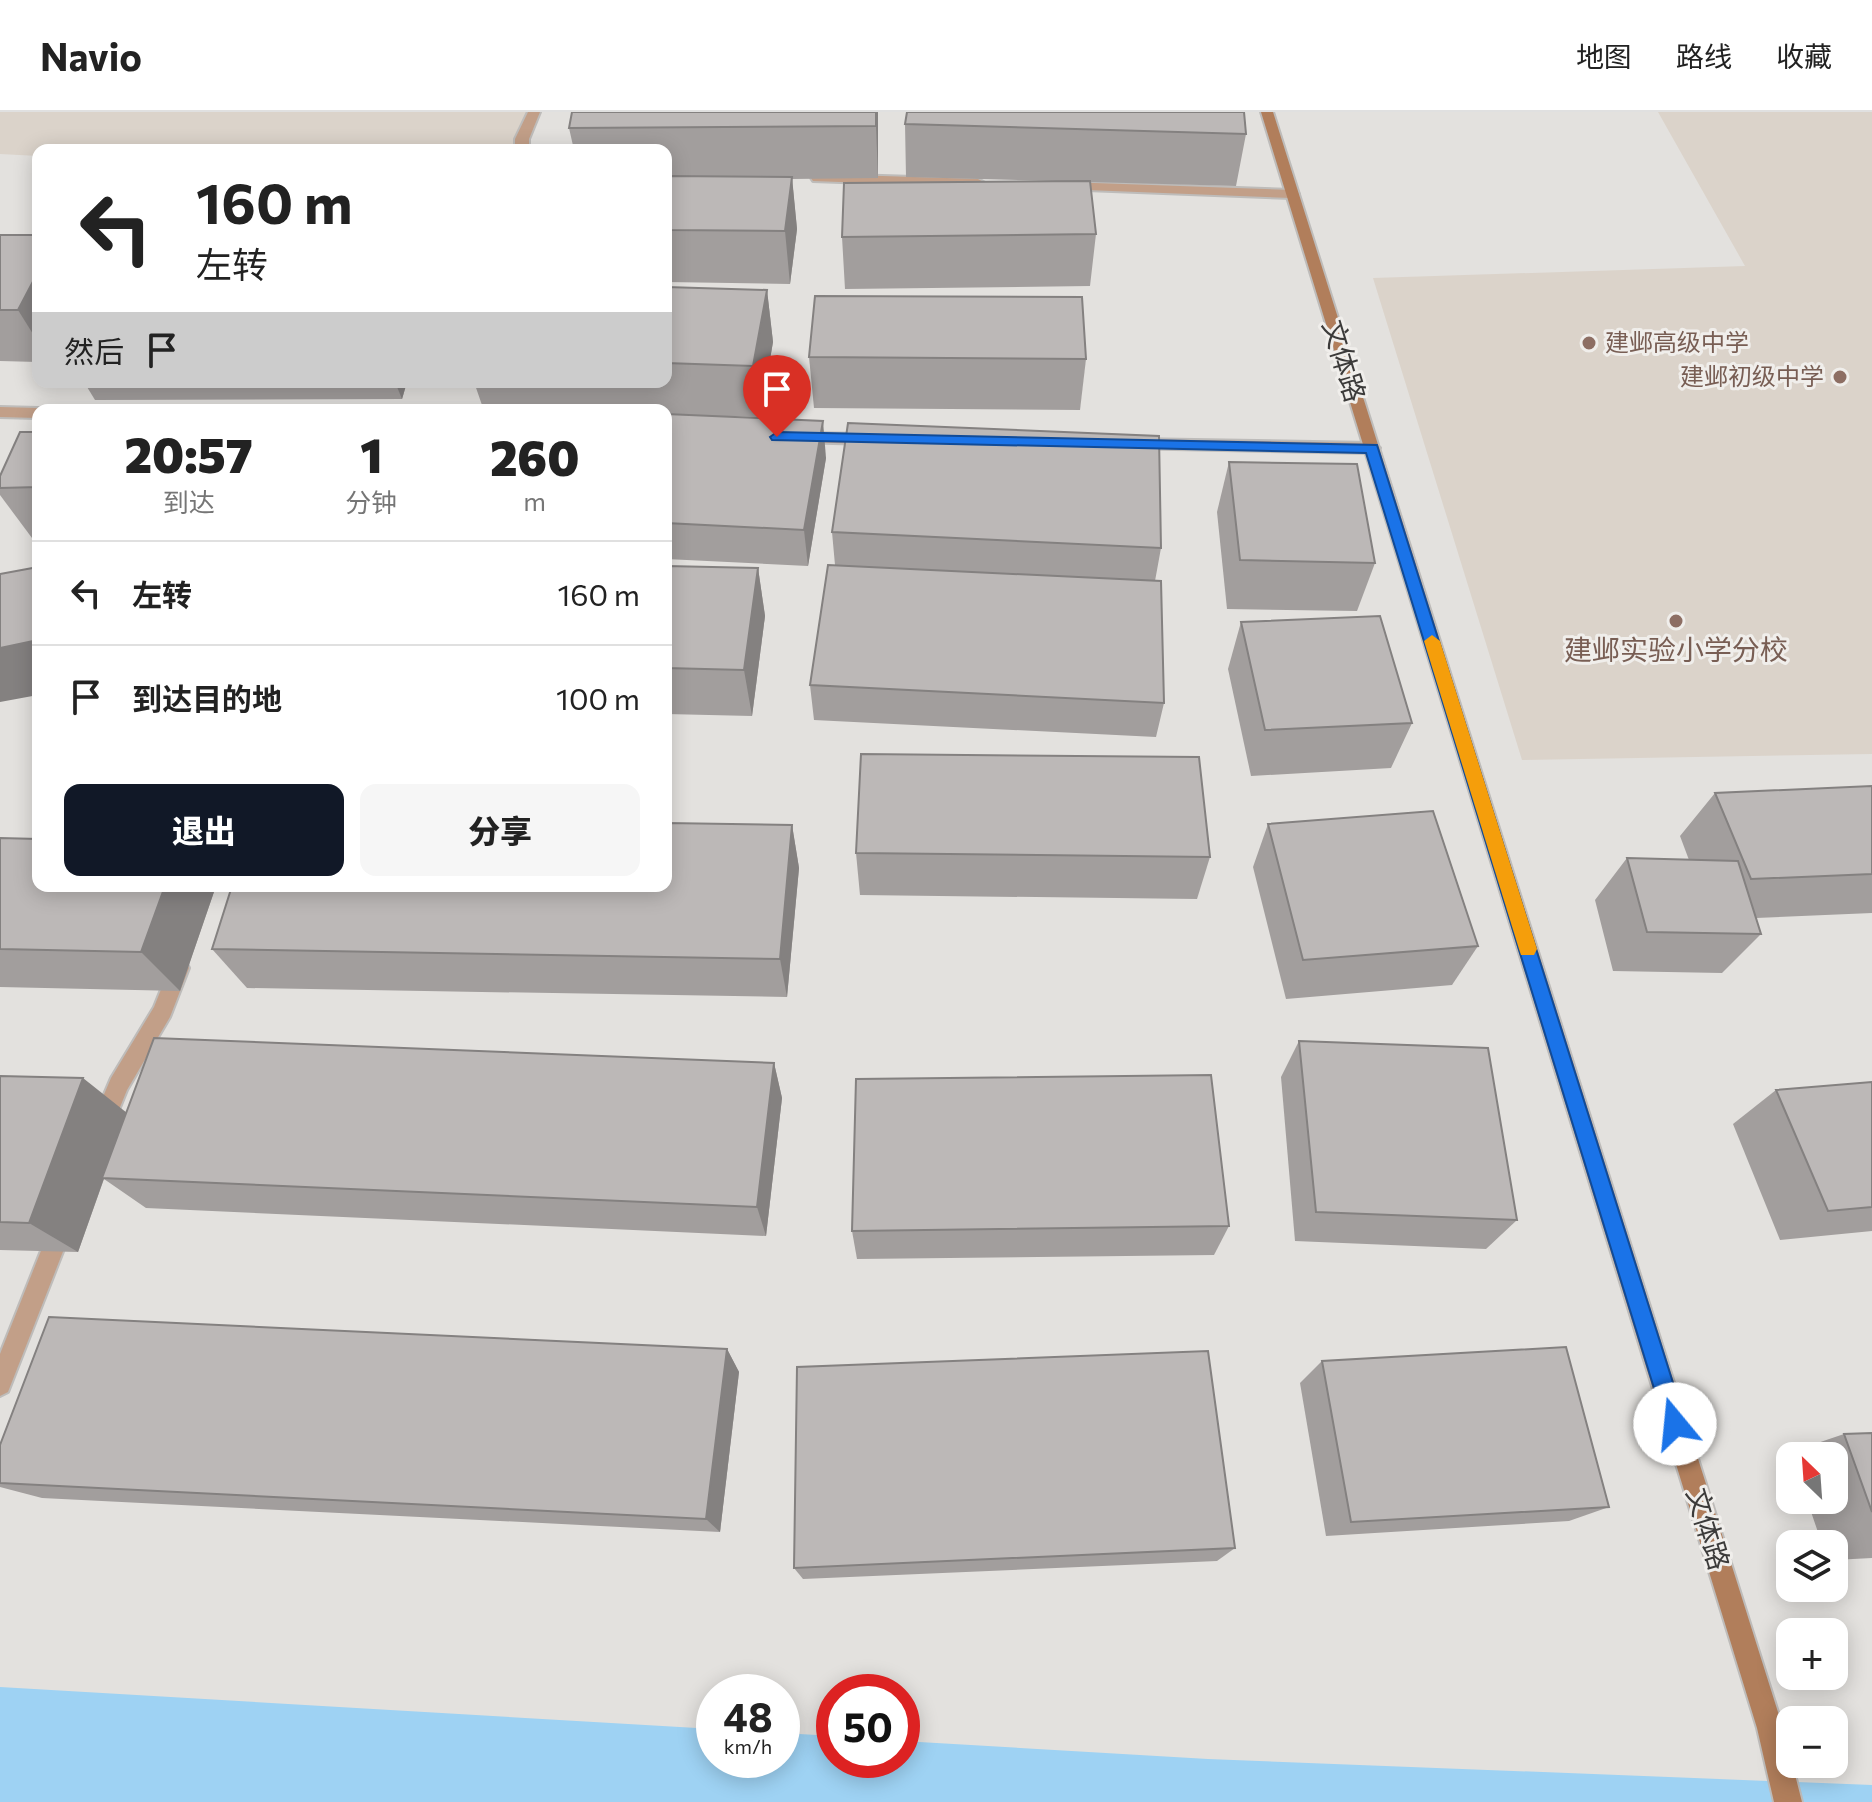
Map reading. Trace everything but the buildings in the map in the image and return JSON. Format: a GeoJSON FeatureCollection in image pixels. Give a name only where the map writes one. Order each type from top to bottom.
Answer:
{"type":"FeatureCollection","features":[{"type":"Feature","properties":{"kind":"main road","name":"文体路"},"geometry":{"type":"LineString","coordinates":[[1267,112],[1761,1698],[1788,1802]]}},
{"type":"Feature","properties":{"kind":"lane"},"geometry":{"type":"LineString","coordinates":[[522,144],[534,112]]}},
{"type":"Feature","properties":{"kind":"lane"},"geometry":{"type":"LineString","coordinates":[[804,177],[993,184]]}},
{"type":"Feature","properties":{"kind":"lane"},"geometry":{"type":"LineString","coordinates":[[1056,186],[1292,194]]}},
{"type":"Feature","properties":{"kind":"lane"},"geometry":{"type":"LineString","coordinates":[[0,412],[32,413]]}},
{"type":"Feature","properties":{"kind":"lane"},"geometry":{"type":"LineString","coordinates":[[789,438],[884,440]]}},
{"type":"Feature","properties":{"kind":"lane"},"geometry":{"type":"LineString","coordinates":[[1120,444],[1372,448]]}},
{"type":"Feature","properties":{"kind":"lane"},"geometry":{"type":"LineString","coordinates":[[95,1142],[118,1085],[163,1011],[189,942]]}},
{"type":"Feature","properties":{"kind":"lane"},"geometry":{"type":"LineString","coordinates":[[0,1384],[73,1199]]}},
{"type":"Feature","properties":{"kind":"shaded area"},"geometry":{"type":"Polygon","coordinates":[[[0,112],[529,112],[516,144],[32,144],[32,156],[0,154],[0,112]]]}},
{"type":"Feature","properties":{"kind":"shaded area","name":"建邺实验小学分校"},"geometry":{"type":"Polygon","coordinates":[[[1658,112],[1872,112],[1872,754],[1522,760],[1373,278],[1745,266],[1658,112]]]}},
{"type":"Feature","properties":{"kind":"water"},"geometry":{"type":"Polygon","coordinates":[[[0,1687],[696,1728],[696,1778],[800,1778],[800,1734],[816,1735],[816,1778],[920,1778],[920,1742],[1208,1759],[1872,1785],[1872,1802],[0,1802],[0,1687]]]}},
{"type":"Feature","properties":{"kind":"slow traffic"},"geometry":{"type":"LineString","coordinates":[[1432,641],[1528,949]]}},
{"type":"Feature","properties":{"kind":"place","name":"建邺高级中学"},"geometry":{"type":"Point","coordinates":[1589,343]}},
{"type":"Feature","properties":{"kind":"place","name":"建邺初级中学"},"geometry":{"type":"Point","coordinates":[1840,377]}},
{"type":"Feature","properties":{"kind":"place","name":"建邺实验小学分校"},"geometry":{"type":"Point","coordinates":[1676,621]}},
{"type":"Feature","properties":{"kind":"route"},"geometry":{"type":"LineString","coordinates":[[777,437],[1372,448],[1675,1424]]}}]}
